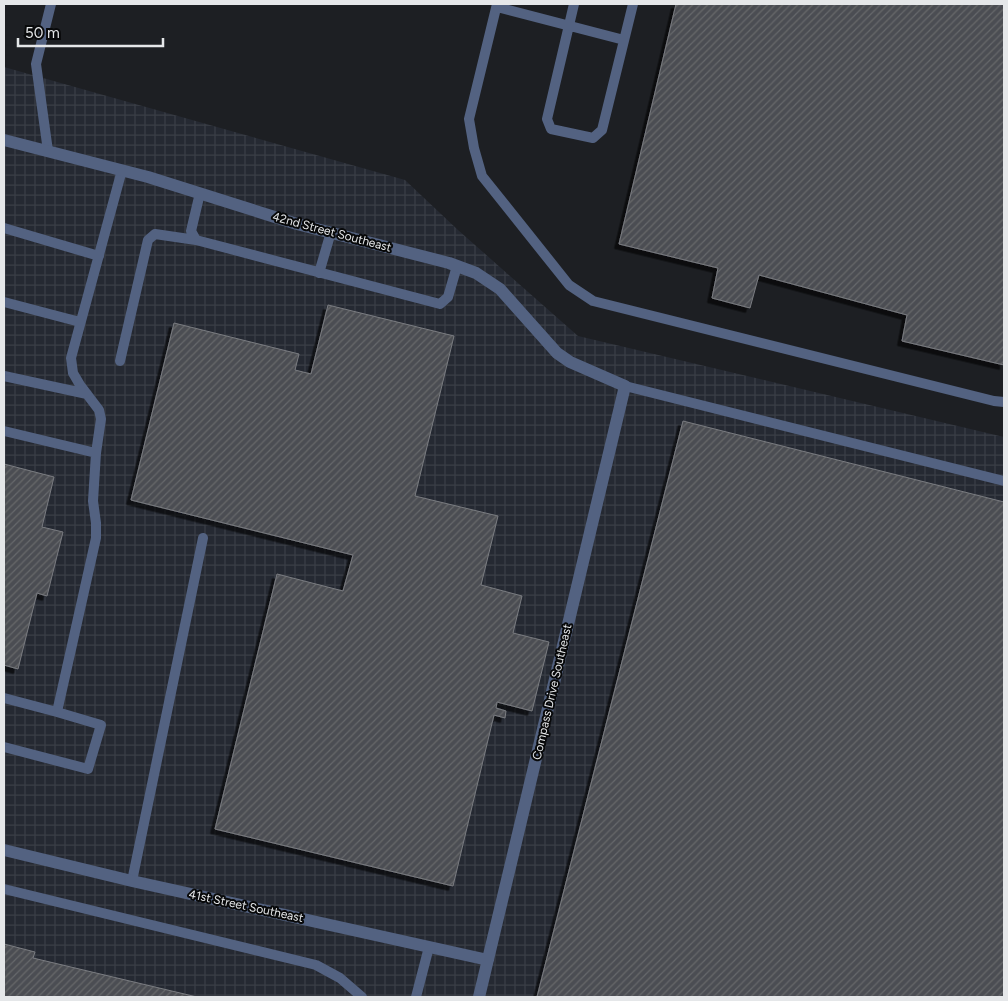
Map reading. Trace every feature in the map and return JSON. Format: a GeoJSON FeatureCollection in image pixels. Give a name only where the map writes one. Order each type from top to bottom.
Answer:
{"type":"FeatureCollection","features":[{"type":"Feature","properties":{"kind":"street","name":"42nd Street Southeast"},"geometry":{"type":"LineString","coordinates":[[4,140],[122,170],[476,273],[500,290],[558,353],[584,370],[625,386]]}},
{"type":"Feature","properties":{"kind":"street","name":"Compass Drive Southeast"},"geometry":{"type":"LineString","coordinates":[[479,997],[625,386]]}},
{"type":"Feature","properties":{"kind":"street","name":"41st Street Southeast"},"geometry":{"type":"LineString","coordinates":[[4,850],[132,881],[488,960]]}},
{"type":"Feature","properties":{"kind":"lane"},"geometry":{"type":"LineString","coordinates":[[48,151],[36,64],[52,4]]}},
{"type":"Feature","properties":{"kind":"lane"},"geometry":{"type":"LineString","coordinates":[[574,4],[547,119],[551,129],[593,138],[602,130],[633,4]]}},
{"type":"Feature","properties":{"kind":"lane"},"geometry":{"type":"LineString","coordinates":[[624,40],[497,5],[469,119],[474,148],[482,176],[568,285],[593,301],[1004,402]]}},
{"type":"Feature","properties":{"kind":"lane"},"geometry":{"type":"LineString","coordinates":[[57,712],[96,538],[96,523],[92,501],[101,420],[99,410],[73,373],[71,358],[122,170]]}},
{"type":"Feature","properties":{"kind":"lane"},"geometry":{"type":"LineString","coordinates":[[196,240],[191,231],[200,194]]}},
{"type":"Feature","properties":{"kind":"lane"},"geometry":{"type":"LineString","coordinates":[[4,228],[99,256]]}},
{"type":"Feature","properties":{"kind":"lane"},"geometry":{"type":"LineString","coordinates":[[319,273],[330,232]]}},
{"type":"Feature","properties":{"kind":"lane"},"geometry":{"type":"LineString","coordinates":[[120,361],[148,240],[155,234],[196,240],[440,304],[448,297],[457,266]]}},
{"type":"Feature","properties":{"kind":"lane"},"geometry":{"type":"LineString","coordinates":[[4,302],[80,322]]}},
{"type":"Feature","properties":{"kind":"lane"},"geometry":{"type":"LineString","coordinates":[[4,376],[87,394]]}},
{"type":"Feature","properties":{"kind":"lane"},"geometry":{"type":"LineString","coordinates":[[625,386],[1004,481]]}},
{"type":"Feature","properties":{"kind":"lane"},"geometry":{"type":"LineString","coordinates":[[4,431],[96,453]]}},
{"type":"Feature","properties":{"kind":"lane"},"geometry":{"type":"LineString","coordinates":[[132,881],[203,538]]}},
{"type":"Feature","properties":{"kind":"lane"},"geometry":{"type":"LineString","coordinates":[[4,698],[101,726],[88,769],[4,747]]}},
{"type":"Feature","properties":{"kind":"lane"},"geometry":{"type":"LineString","coordinates":[[4,889],[316,965],[340,978],[362,997]]}},
{"type":"Feature","properties":{"kind":"lane"},"geometry":{"type":"LineString","coordinates":[[416,997],[429,946]]}},
{"type":"Feature","properties":{"kind":"shaded area"},"geometry":{"type":"Polygon","coordinates":[[[4,67],[405,180],[458,230],[578,336],[1004,437],[1004,997],[4,997],[4,67]]]}},
{"type":"Feature","properties":{"kind":"building"},"geometry":{"type":"Polygon","coordinates":[[[676,4],[1004,4],[1004,365],[902,341],[907,315],[759,275],[750,308],[712,298],[718,268],[619,244],[676,4]]]}},
{"type":"Feature","properties":{"kind":"building"},"geometry":{"type":"Polygon","coordinates":[[[328,305],[454,336],[415,496],[498,516],[481,585],[522,596],[513,633],[549,642],[532,711],[497,702],[496,708],[506,711],[505,718],[494,715],[453,886],[215,829],[277,574],[343,591],[353,555],[131,500],[174,323],[299,354],[295,370],[311,374],[328,305]]]}},
{"type":"Feature","properties":{"kind":"building"},"geometry":{"type":"Polygon","coordinates":[[[683,421],[1004,502],[1004,997],[537,997],[683,421]]]}},
{"type":"Feature","properties":{"kind":"building"},"geometry":{"type":"Polygon","coordinates":[[[4,464],[54,477],[42,527],[63,532],[47,596],[37,593],[18,669],[4,665],[4,464]]]}},
{"type":"Feature","properties":{"kind":"building"},"geometry":{"type":"Polygon","coordinates":[[[4,944],[35,952],[33,958],[197,997],[4,997],[4,944]]]}}]}
